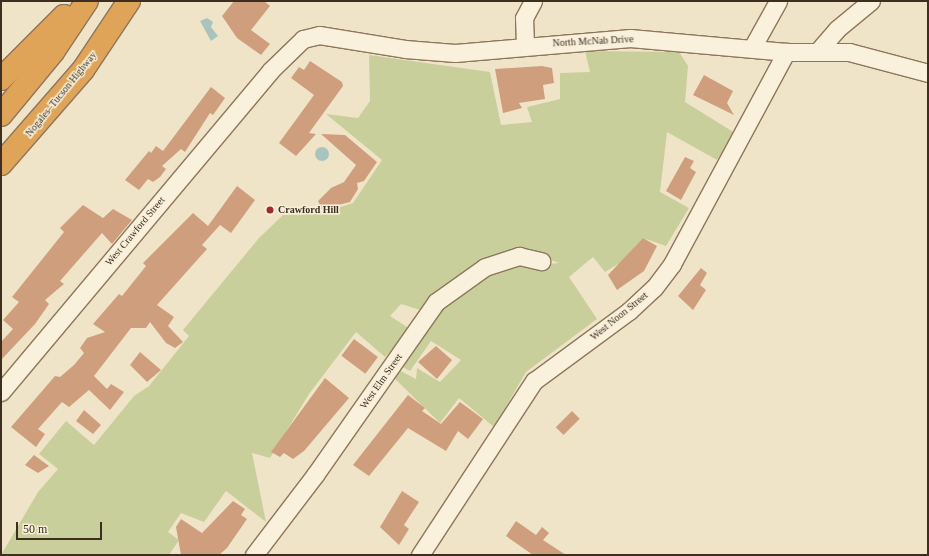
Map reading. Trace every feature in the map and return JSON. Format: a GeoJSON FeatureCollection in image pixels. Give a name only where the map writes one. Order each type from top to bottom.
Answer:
{"type":"FeatureCollection","features":[{"type":"Feature","properties":{"kind":"highway"},"geometry":{"type":"LineString","coordinates":[[1,79],[76,1]]}},
{"type":"Feature","properties":{"kind":"highway"},"geometry":{"type":"LineString","coordinates":[[1,115],[53,52],[87,1]]}},
{"type":"Feature","properties":{"kind":"highway","name":"Nogales–Tucson Highway"},"geometry":{"type":"LineString","coordinates":[[1,164],[83,70],[129,1]]}},
{"type":"Feature","properties":{"kind":"street"},"geometry":{"type":"LineString","coordinates":[[525,45],[524,18],[533,1]]}},
{"type":"Feature","properties":{"kind":"street"},"geometry":{"type":"LineString","coordinates":[[752,48],[778,1]]}},
{"type":"Feature","properties":{"kind":"street"},"geometry":{"type":"LineString","coordinates":[[818,51],[841,25],[870,1]]}},
{"type":"Feature","properties":{"kind":"street","name":"North McNab Drive"},"geometry":{"type":"LineString","coordinates":[[270,71],[303,39],[319,35],[440,53],[525,45],[630,38],[786,52],[818,51],[871,55],[928,73]]}},
{"type":"Feature","properties":{"kind":"street","name":"West Noon Street"},"geometry":{"type":"LineString","coordinates":[[420,555],[534,381],[629,311],[654,288],[672,264],[786,52]]}},
{"type":"Feature","properties":{"kind":"street","name":"West Crawford Street"},"geometry":{"type":"LineString","coordinates":[[1,392],[270,71]]}},
{"type":"Feature","properties":{"kind":"street","name":"West Elm Street"},"geometry":{"type":"LineString","coordinates":[[254,555],[315,475],[436,302],[485,267],[519,256],[540,261]]}},
{"type":"Feature","properties":{"kind":"green space"},"geometry":{"type":"Polygon","coordinates":[[[585,51],[679,52],[688,66],[685,102],[735,133],[717,160],[667,132],[660,192],[689,208],[666,246],[643,238],[623,261],[605,272],[593,257],[569,277],[597,319],[526,372],[494,427],[459,398],[440,423],[391,375],[395,368],[416,379],[417,368],[440,382],[461,360],[431,341],[410,371],[401,366],[441,306],[469,286],[503,268],[559,263],[524,250],[494,255],[477,262],[420,310],[401,304],[390,316],[410,329],[385,357],[356,332],[309,394],[270,458],[252,453],[266,522],[226,491],[204,522],[181,513],[168,532],[179,540],[169,555],[1,555],[38,492],[58,469],[39,454],[66,421],[94,445],[134,396],[149,386],[189,336],[183,330],[259,238],[283,215],[322,213],[353,203],[382,160],[326,114],[358,118],[370,101],[369,55],[490,72],[501,125],[532,122],[527,107],[560,99],[560,73],[590,72],[585,51]]]}},
{"type":"Feature","properties":{"kind":"water"},"geometry":{"type":"Polygon","coordinates":[[[207,18],[213,22],[211,27],[218,36],[211,41],[200,21],[207,18]]]}},
{"type":"Feature","properties":{"kind":"water"},"geometry":{"type":"Polygon","coordinates":[[[322,147],[327,149],[329,154],[327,159],[322,161],[317,159],[315,154],[317,149],[322,147]]]}},
{"type":"Feature","properties":{"kind":"building"},"geometry":{"type":"Polygon","coordinates":[[[234,1],[264,1],[270,6],[251,30],[270,44],[261,55],[237,38],[222,16],[234,1]]]}},
{"type":"Feature","properties":{"kind":"building"},"geometry":{"type":"Polygon","coordinates":[[[310,61],[342,82],[343,86],[309,133],[316,134],[296,156],[279,143],[314,95],[291,78],[299,67],[304,70],[310,61]]]}},
{"type":"Feature","properties":{"kind":"building"},"geometry":{"type":"Polygon","coordinates":[[[542,66],[552,68],[554,83],[543,85],[545,99],[519,103],[522,108],[503,113],[495,69],[542,66]]]}},
{"type":"Feature","properties":{"kind":"building"},"geometry":{"type":"Polygon","coordinates":[[[704,75],[733,91],[727,103],[734,115],[693,95],[704,75]]]}},
{"type":"Feature","properties":{"kind":"building"},"geometry":{"type":"Polygon","coordinates":[[[211,87],[225,98],[213,115],[210,113],[185,152],[181,149],[162,166],[166,169],[160,177],[153,182],[148,179],[139,190],[125,180],[149,151],[151,153],[156,146],[163,151],[211,87]]]}},
{"type":"Feature","properties":{"kind":"building"},"geometry":{"type":"Polygon","coordinates":[[[321,134],[345,135],[377,162],[364,181],[357,183],[358,189],[350,202],[322,209],[318,201],[331,188],[344,182],[356,165],[321,134]]]}},
{"type":"Feature","properties":{"kind":"building"},"geometry":{"type":"Polygon","coordinates":[[[685,157],[694,161],[690,168],[696,172],[681,200],[666,191],[685,157]]]}},
{"type":"Feature","properties":{"kind":"building"},"geometry":{"type":"Polygon","coordinates":[[[237,186],[255,200],[231,233],[220,225],[202,245],[207,249],[157,305],[174,317],[168,326],[183,342],[175,348],[166,343],[150,322],[146,328],[131,328],[94,376],[107,389],[111,384],[124,392],[110,410],[89,390],[69,407],[62,402],[38,429],[45,434],[36,447],[11,427],[55,376],[60,377],[74,365],[84,353],[80,348],[87,338],[105,332],[93,324],[119,294],[122,296],[146,266],[143,263],[193,213],[208,226],[237,186]]]}},
{"type":"Feature","properties":{"kind":"building"},"geometry":{"type":"Polygon","coordinates":[[[83,205],[103,218],[113,209],[132,220],[112,244],[102,233],[60,281],[64,284],[45,300],[49,304],[35,324],[1,360],[1,342],[13,329],[3,320],[19,302],[12,297],[64,232],[60,228],[83,205]]]}},
{"type":"Feature","properties":{"kind":"building"},"geometry":{"type":"Polygon","coordinates":[[[643,238],[657,246],[644,271],[617,290],[608,275],[643,238]]]}},
{"type":"Feature","properties":{"kind":"building"},"geometry":{"type":"Polygon","coordinates":[[[701,268],[707,273],[700,285],[706,290],[693,310],[678,296],[701,268]]]}},
{"type":"Feature","properties":{"kind":"building"},"geometry":{"type":"Polygon","coordinates":[[[354,339],[378,357],[365,374],[341,356],[354,339]]]}},
{"type":"Feature","properties":{"kind":"building"},"geometry":{"type":"Polygon","coordinates":[[[436,346],[452,360],[437,379],[418,362],[436,346]]]}},
{"type":"Feature","properties":{"kind":"building"},"geometry":{"type":"Polygon","coordinates":[[[140,352],[161,370],[147,382],[130,365],[140,352]]]}},
{"type":"Feature","properties":{"kind":"building"},"geometry":{"type":"Polygon","coordinates":[[[325,378],[349,398],[304,451],[293,459],[284,453],[280,457],[271,452],[325,378]]]}},
{"type":"Feature","properties":{"kind":"building"},"geometry":{"type":"Polygon","coordinates":[[[408,395],[425,408],[422,411],[441,424],[460,402],[483,419],[468,439],[458,431],[446,451],[408,428],[369,476],[353,465],[408,395]]]}},
{"type":"Feature","properties":{"kind":"building"},"geometry":{"type":"Polygon","coordinates":[[[84,410],[101,425],[93,434],[76,421],[84,410]]]}},
{"type":"Feature","properties":{"kind":"building"},"geometry":{"type":"Polygon","coordinates":[[[572,411],[580,419],[564,435],[556,427],[572,411]]]}},
{"type":"Feature","properties":{"kind":"building"},"geometry":{"type":"Polygon","coordinates":[[[34,455],[49,466],[38,473],[25,465],[34,455]]]}},
{"type":"Feature","properties":{"kind":"building"},"geometry":{"type":"Polygon","coordinates":[[[402,491],[419,502],[404,525],[409,529],[399,545],[380,527],[402,491]]]}},
{"type":"Feature","properties":{"kind":"building"},"geometry":{"type":"Polygon","coordinates":[[[233,501],[245,509],[241,515],[247,519],[227,548],[219,555],[181,555],[176,527],[181,519],[202,533],[233,501]]]}},
{"type":"Feature","properties":{"kind":"building"},"geometry":{"type":"Polygon","coordinates":[[[516,521],[536,535],[542,527],[549,533],[543,540],[566,555],[533,555],[506,536],[516,521]]]}},
{"type":"Feature","properties":{"kind":"place","name":"Crawford Hill"},"geometry":{"type":"Point","coordinates":[270,210]}}]}
